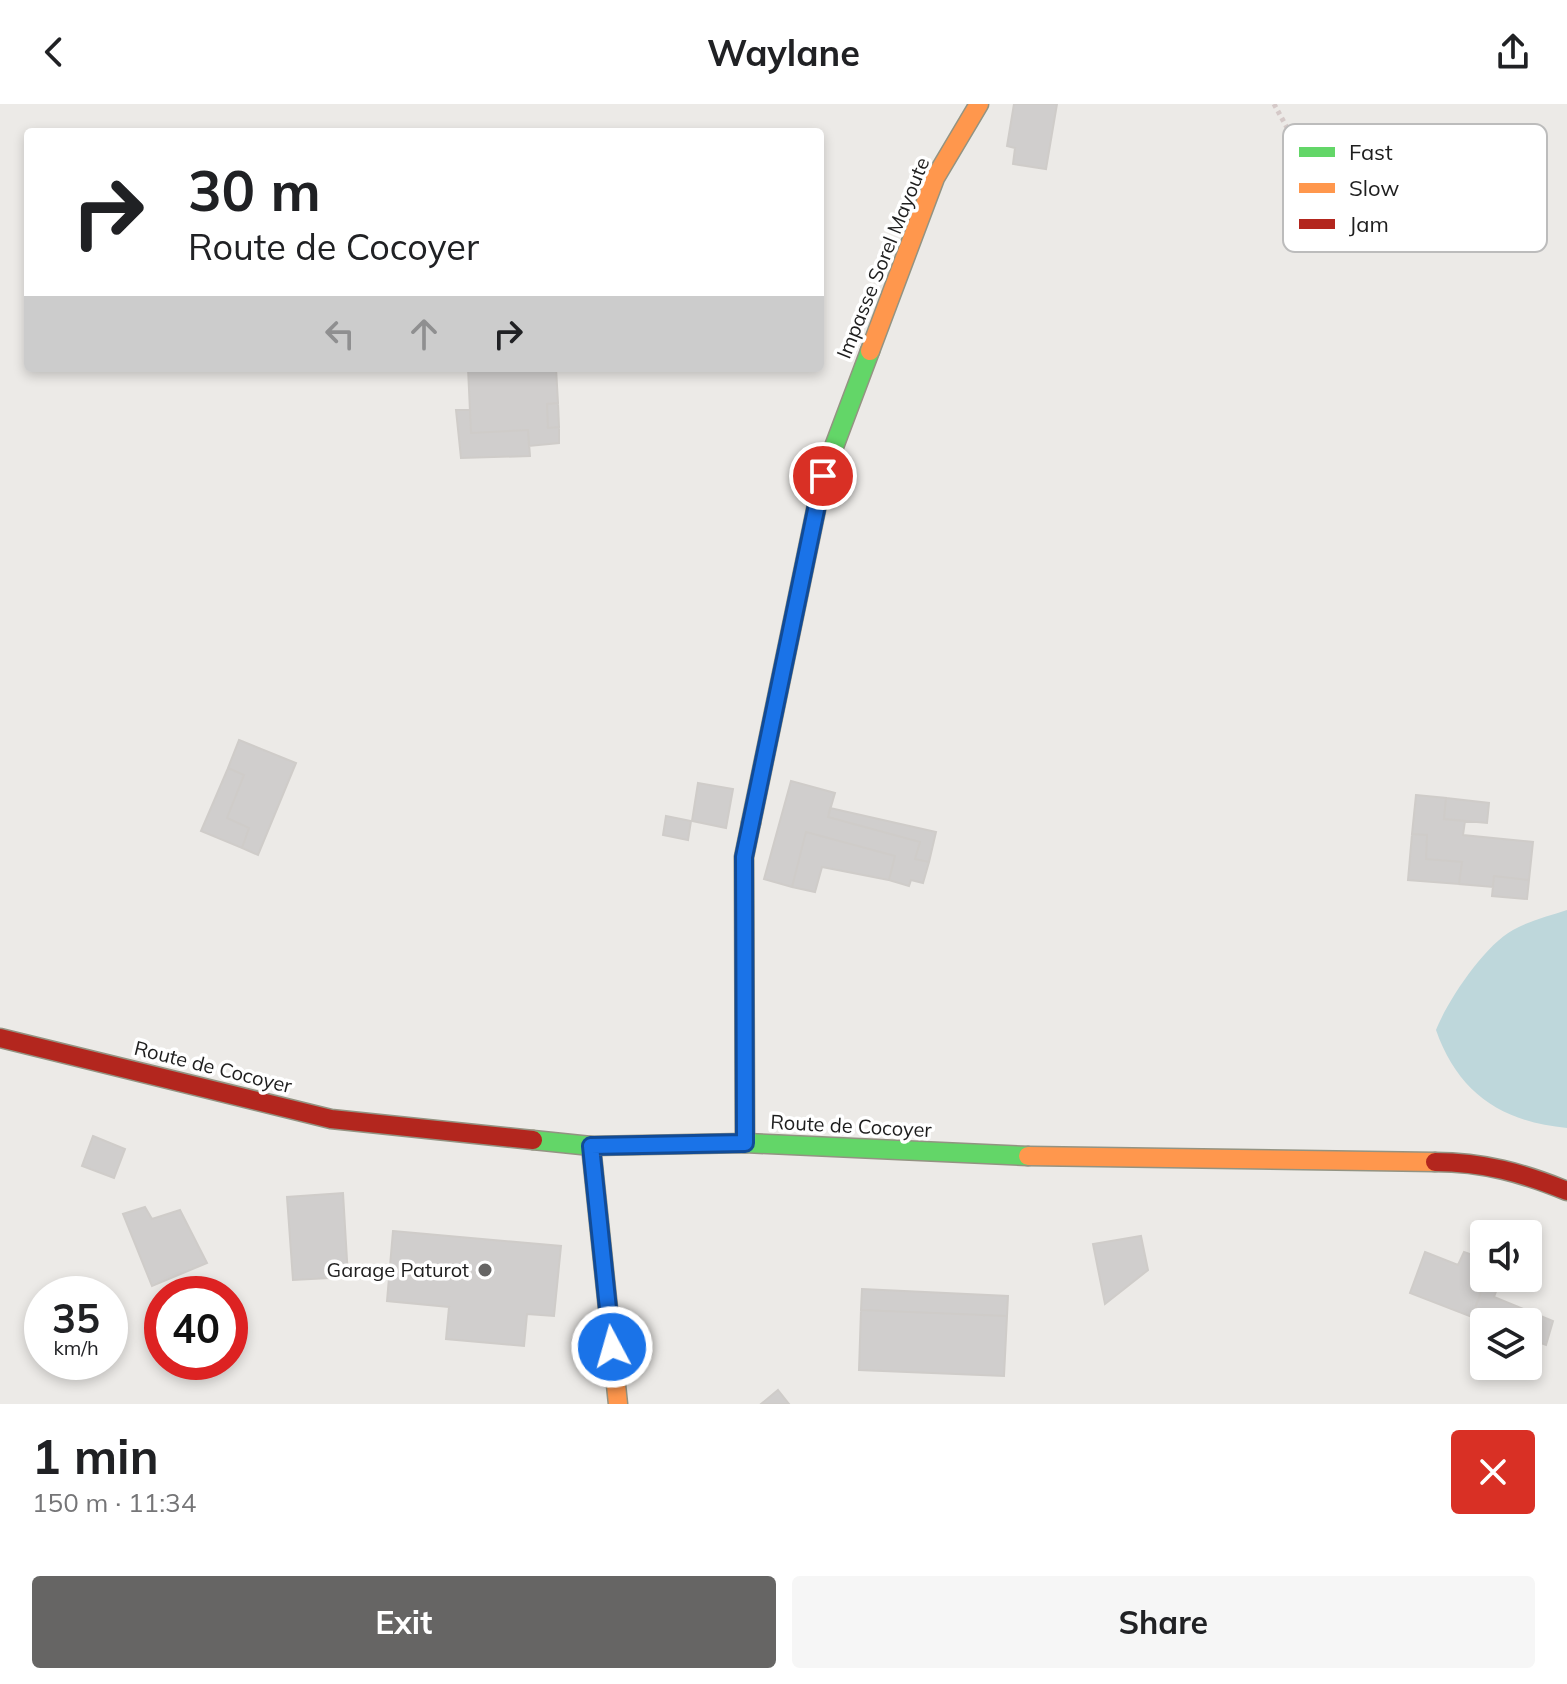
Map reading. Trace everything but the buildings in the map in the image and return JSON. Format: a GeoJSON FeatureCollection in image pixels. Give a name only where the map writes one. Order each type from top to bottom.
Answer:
{"type":"FeatureCollection","features":[{"type":"Feature","properties":{"kind":"main road","name":"Impasse Sorel Mayoute"},"geometry":{"type":"LineString","coordinates":[[745,1143],[744,857],[823,476],[935,178],[979,104]]}},
{"type":"Feature","properties":{"kind":"main road","name":"Route de Cocoyer"},"geometry":{"type":"LineString","coordinates":[[0,1038],[331,1119],[591,1146],[745,1143],[984,1155],[1470,1162],[1520,1172],[1565,1190]]}},
{"type":"Feature","properties":{"kind":"main road"},"geometry":{"type":"LineString","coordinates":[[591,1146],[618,1404]]}},
{"type":"Feature","properties":{"kind":"path"},"geometry":{"type":"LineString","coordinates":[[1274,104],[1285,124]]}},
{"type":"Feature","properties":{"kind":"water"},"geometry":{"type":"Polygon","coordinates":[[[1567,910],[1567,1128],[1522,1119],[1485,1100],[1457,1071],[1436,1030],[1468,975],[1490,948],[1513,930],[1567,910]]]}},
{"type":"Feature","properties":{"kind":"traffic: fast"},"geometry":{"type":"LineString","coordinates":[[751,823],[823,476],[870,351]]}},
{"type":"Feature","properties":{"kind":"traffic: fast"},"geometry":{"type":"LineString","coordinates":[[533,1140],[591,1146],[745,1143],[1028,1156]]}},
{"type":"Feature","properties":{"kind":"traffic: slow"},"geometry":{"type":"LineString","coordinates":[[870,351],[935,178],[979,104]]}},
{"type":"Feature","properties":{"kind":"traffic: slow"},"geometry":{"type":"LineString","coordinates":[[591,1146],[618,1404]]}},
{"type":"Feature","properties":{"kind":"traffic: slow"},"geometry":{"type":"LineString","coordinates":[[1028,1156],[1435,1162]]}},
{"type":"Feature","properties":{"kind":"traffic: jam"},"geometry":{"type":"LineString","coordinates":[[745,1143],[744,857],[751,823]]}},
{"type":"Feature","properties":{"kind":"traffic: jam"},"geometry":{"type":"LineString","coordinates":[[0,1038],[331,1119],[533,1140]]}},
{"type":"Feature","properties":{"kind":"traffic: jam"},"geometry":{"type":"LineString","coordinates":[[1435,1162],[1502,1170],[1567,1191]]}},
{"type":"Feature","properties":{"kind":"place","name":"Garage Paturot"},"geometry":{"type":"Point","coordinates":[485,1270]}},
{"type":"Feature","properties":{"kind":"route"},"geometry":{"type":"LineString","coordinates":[[612,1347],[591,1146],[745,1143],[744,857],[823,476]]}}]}
